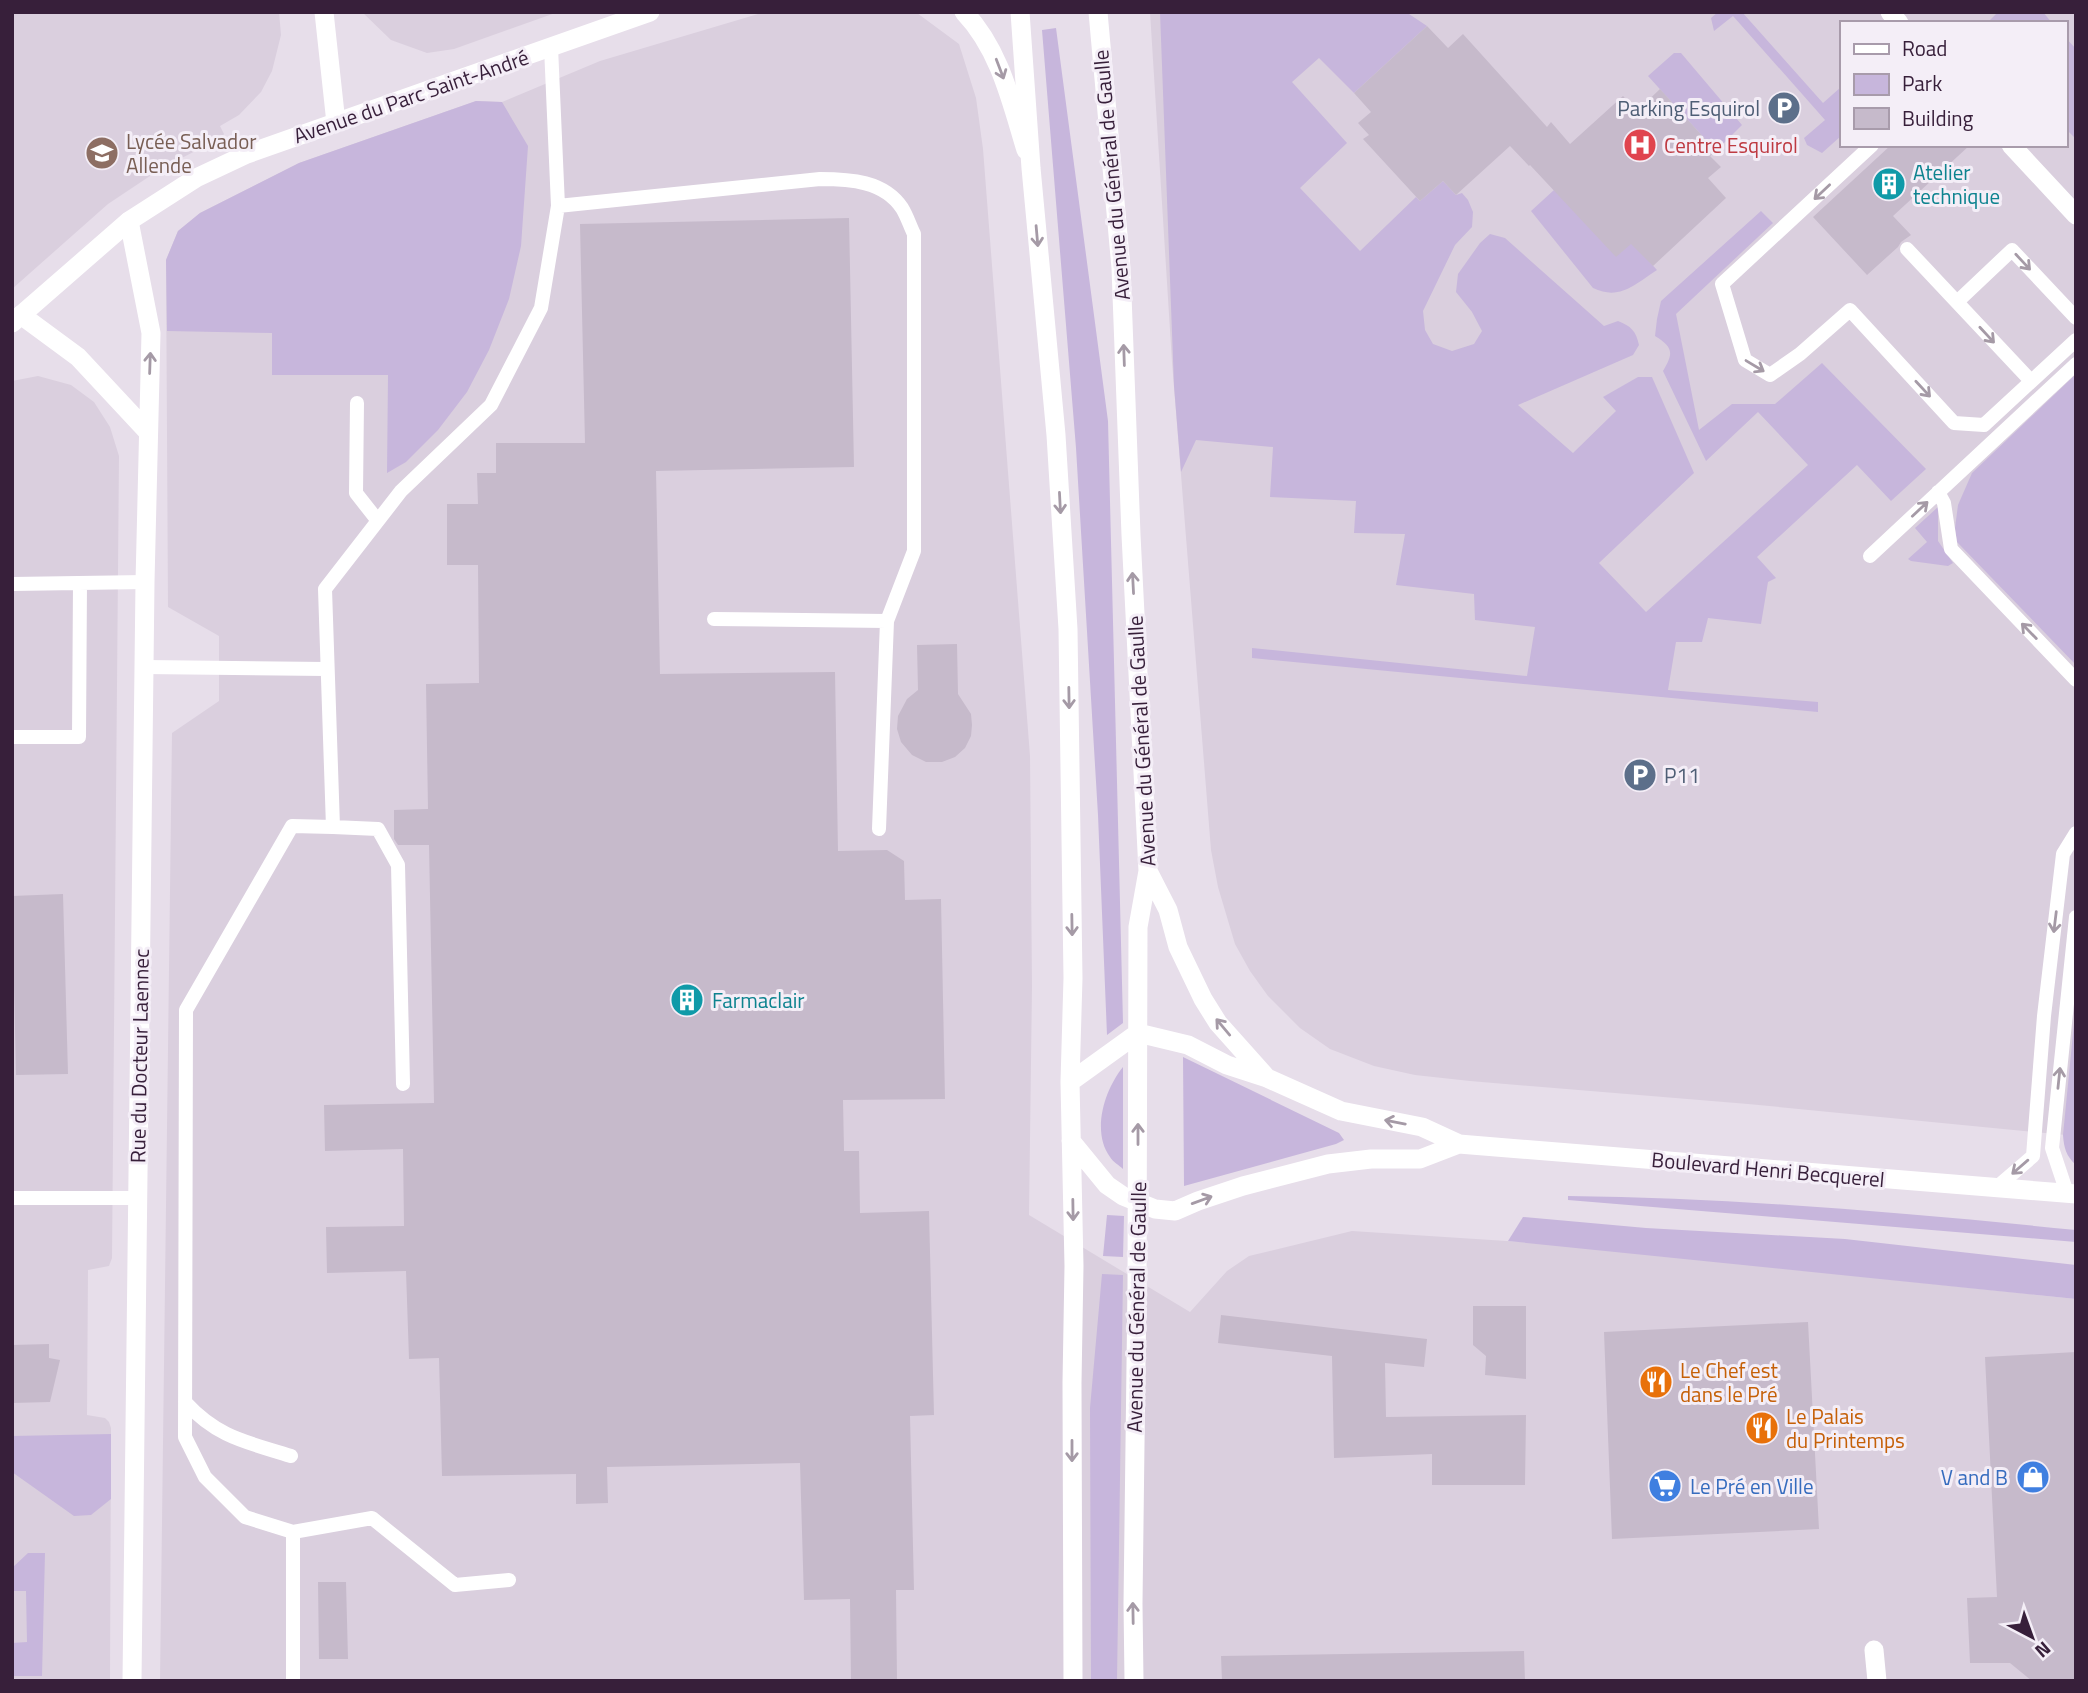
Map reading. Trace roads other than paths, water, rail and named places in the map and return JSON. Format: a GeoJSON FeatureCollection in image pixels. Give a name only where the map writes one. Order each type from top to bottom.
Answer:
{"type":"FeatureCollection","features":[{"type":"Feature","properties":{"kind":"main road"},"geometry":{"type":"LineString","coordinates":[[324,12],[336,123]]}},
{"type":"Feature","properties":{"kind":"main road","name":"Avenue du Parc Saint-André"},"geometry":{"type":"LineString","coordinates":[[16,319],[129,221],[196,178],[247,154],[650,12]]}},
{"type":"Feature","properties":{"kind":"main road"},"geometry":{"type":"LineString","coordinates":[[964,12],[987,40],[999,64],[1031,168]]}},
{"type":"Feature","properties":{"kind":"main road"},"geometry":{"type":"LineString","coordinates":[[1020,12],[1031,168],[1056,435],[1068,629],[1073,978],[1070,1082],[1074,1266],[1073,1681]]}},
{"type":"Feature","properties":{"kind":"main road","name":"Avenue du Général de Gaulle"},"geometry":{"type":"LineString","coordinates":[[1098,12],[1121,268],[1148,871],[1138,927],[1134,1681]]}},
{"type":"Feature","properties":{"kind":"main road"},"geometry":{"type":"LineString","coordinates":[[2013,147],[2075,213]]}},
{"type":"Feature","properties":{"kind":"main road","name":"Rue du Docteur Laennec"},"geometry":{"type":"LineString","coordinates":[[129,221],[151,333],[147,431],[132,1681]]}},
{"type":"Feature","properties":{"kind":"main road"},"geometry":{"type":"LineString","coordinates":[[16,319],[78,357],[147,431]]}},
{"type":"Feature","properties":{"kind":"main road"},"geometry":{"type":"LineString","coordinates":[[1148,871],[1168,910],[1178,947],[1203,999],[1218,1023],[1267,1078]]}},
{"type":"Feature","properties":{"kind":"main road"},"geometry":{"type":"LineString","coordinates":[[1070,1082],[1138,1033],[1188,1045],[1227,1065],[1267,1078],[1340,1111],[1422,1127],[1459,1144]]}},
{"type":"Feature","properties":{"kind":"main road"},"geometry":{"type":"LineString","coordinates":[[1071,1141],[1107,1185],[1123,1196],[1156,1209],[1175,1211],[1243,1186],[1328,1164],[1370,1159],[1420,1159],[1459,1144]]}},
{"type":"Feature","properties":{"kind":"main road","name":"Boulevard Henri Becquerel"},"geometry":{"type":"LineString","coordinates":[[1459,1144],[2071,1194]]}},
{"type":"Feature","properties":{"kind":"main road"},"geometry":{"type":"LineString","coordinates":[[1874,1650],[1877,1681]]}},
{"type":"Feature","properties":{"kind":"lane"},"geometry":{"type":"LineString","coordinates":[[333,828],[325,589],[401,491],[491,405],[541,309],[558,206],[551,47]]}},
{"type":"Feature","properties":{"kind":"lane"},"geometry":{"type":"LineString","coordinates":[[1870,147],[1722,284],[1745,360],[1770,375],[1800,354],[1850,310],[1954,423],[1984,425],[2076,340]]}},
{"type":"Feature","properties":{"kind":"lane"},"geometry":{"type":"LineString","coordinates":[[558,206],[820,179],[851,179],[880,188],[901,207],[914,234],[914,551],[887,621],[879,829]]}},
{"type":"Feature","properties":{"kind":"lane"},"geometry":{"type":"LineString","coordinates":[[1907,249],[2031,381]]}},
{"type":"Feature","properties":{"kind":"lane"},"geometry":{"type":"LineString","coordinates":[[1957,302],[2012,250],[2076,318]]}},
{"type":"Feature","properties":{"kind":"lane"},"geometry":{"type":"LineString","coordinates":[[1870,556],[2076,364]]}},
{"type":"Feature","properties":{"kind":"lane"},"geometry":{"type":"LineString","coordinates":[[357,403],[356,493],[378,521]]}},
{"type":"Feature","properties":{"kind":"lane"},"geometry":{"type":"LineString","coordinates":[[1938,492],[1944,503],[1951,549],[2076,680]]}},
{"type":"Feature","properties":{"kind":"lane"},"geometry":{"type":"LineString","coordinates":[[12,584],[145,582]]}},
{"type":"Feature","properties":{"kind":"lane"},"geometry":{"type":"LineString","coordinates":[[12,737],[79,737],[80,583]]}},
{"type":"Feature","properties":{"kind":"lane"},"geometry":{"type":"LineString","coordinates":[[714,619],[887,621]]}},
{"type":"Feature","properties":{"kind":"lane"},"geometry":{"type":"LineString","coordinates":[[144,667],[326,669]]}},
{"type":"Feature","properties":{"kind":"lane"},"geometry":{"type":"LineString","coordinates":[[403,1084],[398,865],[378,829],[292,826],[186,1010],[185,1437],[205,1478],[245,1517],[293,1532],[372,1518],[455,1584],[509,1580]]}},
{"type":"Feature","properties":{"kind":"lane"},"geometry":{"type":"LineString","coordinates":[[1997,1187],[2033,1156],[2044,1016],[2063,854],[2076,833]]}},
{"type":"Feature","properties":{"kind":"lane"},"geometry":{"type":"LineString","coordinates":[[2071,1194],[2052,1148],[2076,917]]}},
{"type":"Feature","properties":{"kind":"lane"},"geometry":{"type":"LineString","coordinates":[[12,1198],[138,1198]]}},
{"type":"Feature","properties":{"kind":"lane"},"geometry":{"type":"LineString","coordinates":[[185,1402],[198,1416],[225,1435],[291,1456]]}},
{"type":"Feature","properties":{"kind":"lane"},"geometry":{"type":"LineString","coordinates":[[293,1532],[293,1681]]}},
{"type":"Feature","properties":{"kind":"place","name":"Parking Esquirol"},"geometry":{"type":"Point","coordinates":[1784,108]}},
{"type":"Feature","properties":{"kind":"place","name":"Centre Esquirol"},"geometry":{"type":"Point","coordinates":[1640,145]}},
{"type":"Feature","properties":{"kind":"place","name":"Lycée Salvador Allende"},"geometry":{"type":"Point","coordinates":[102,153]}},
{"type":"Feature","properties":{"kind":"place","name":"Atelier technique"},"geometry":{"type":"Point","coordinates":[1889,184]}},
{"type":"Feature","properties":{"kind":"place","name":"P11"},"geometry":{"type":"Point","coordinates":[1640,775]}},
{"type":"Feature","properties":{"kind":"place","name":"Farmaclair"},"geometry":{"type":"Point","coordinates":[687,1000]}},
{"type":"Feature","properties":{"kind":"place","name":"Le Chef est dans le Pré"},"geometry":{"type":"Point","coordinates":[1656,1382]}},
{"type":"Feature","properties":{"kind":"place","name":"Le Palais du Printemps"},"geometry":{"type":"Point","coordinates":[1762,1428]}},
{"type":"Feature","properties":{"kind":"place","name":"V and B"},"geometry":{"type":"Point","coordinates":[2033,1477]}},
{"type":"Feature","properties":{"kind":"place","name":"Le Pré en Ville"},"geometry":{"type":"Point","coordinates":[1665,1486]}}]}
